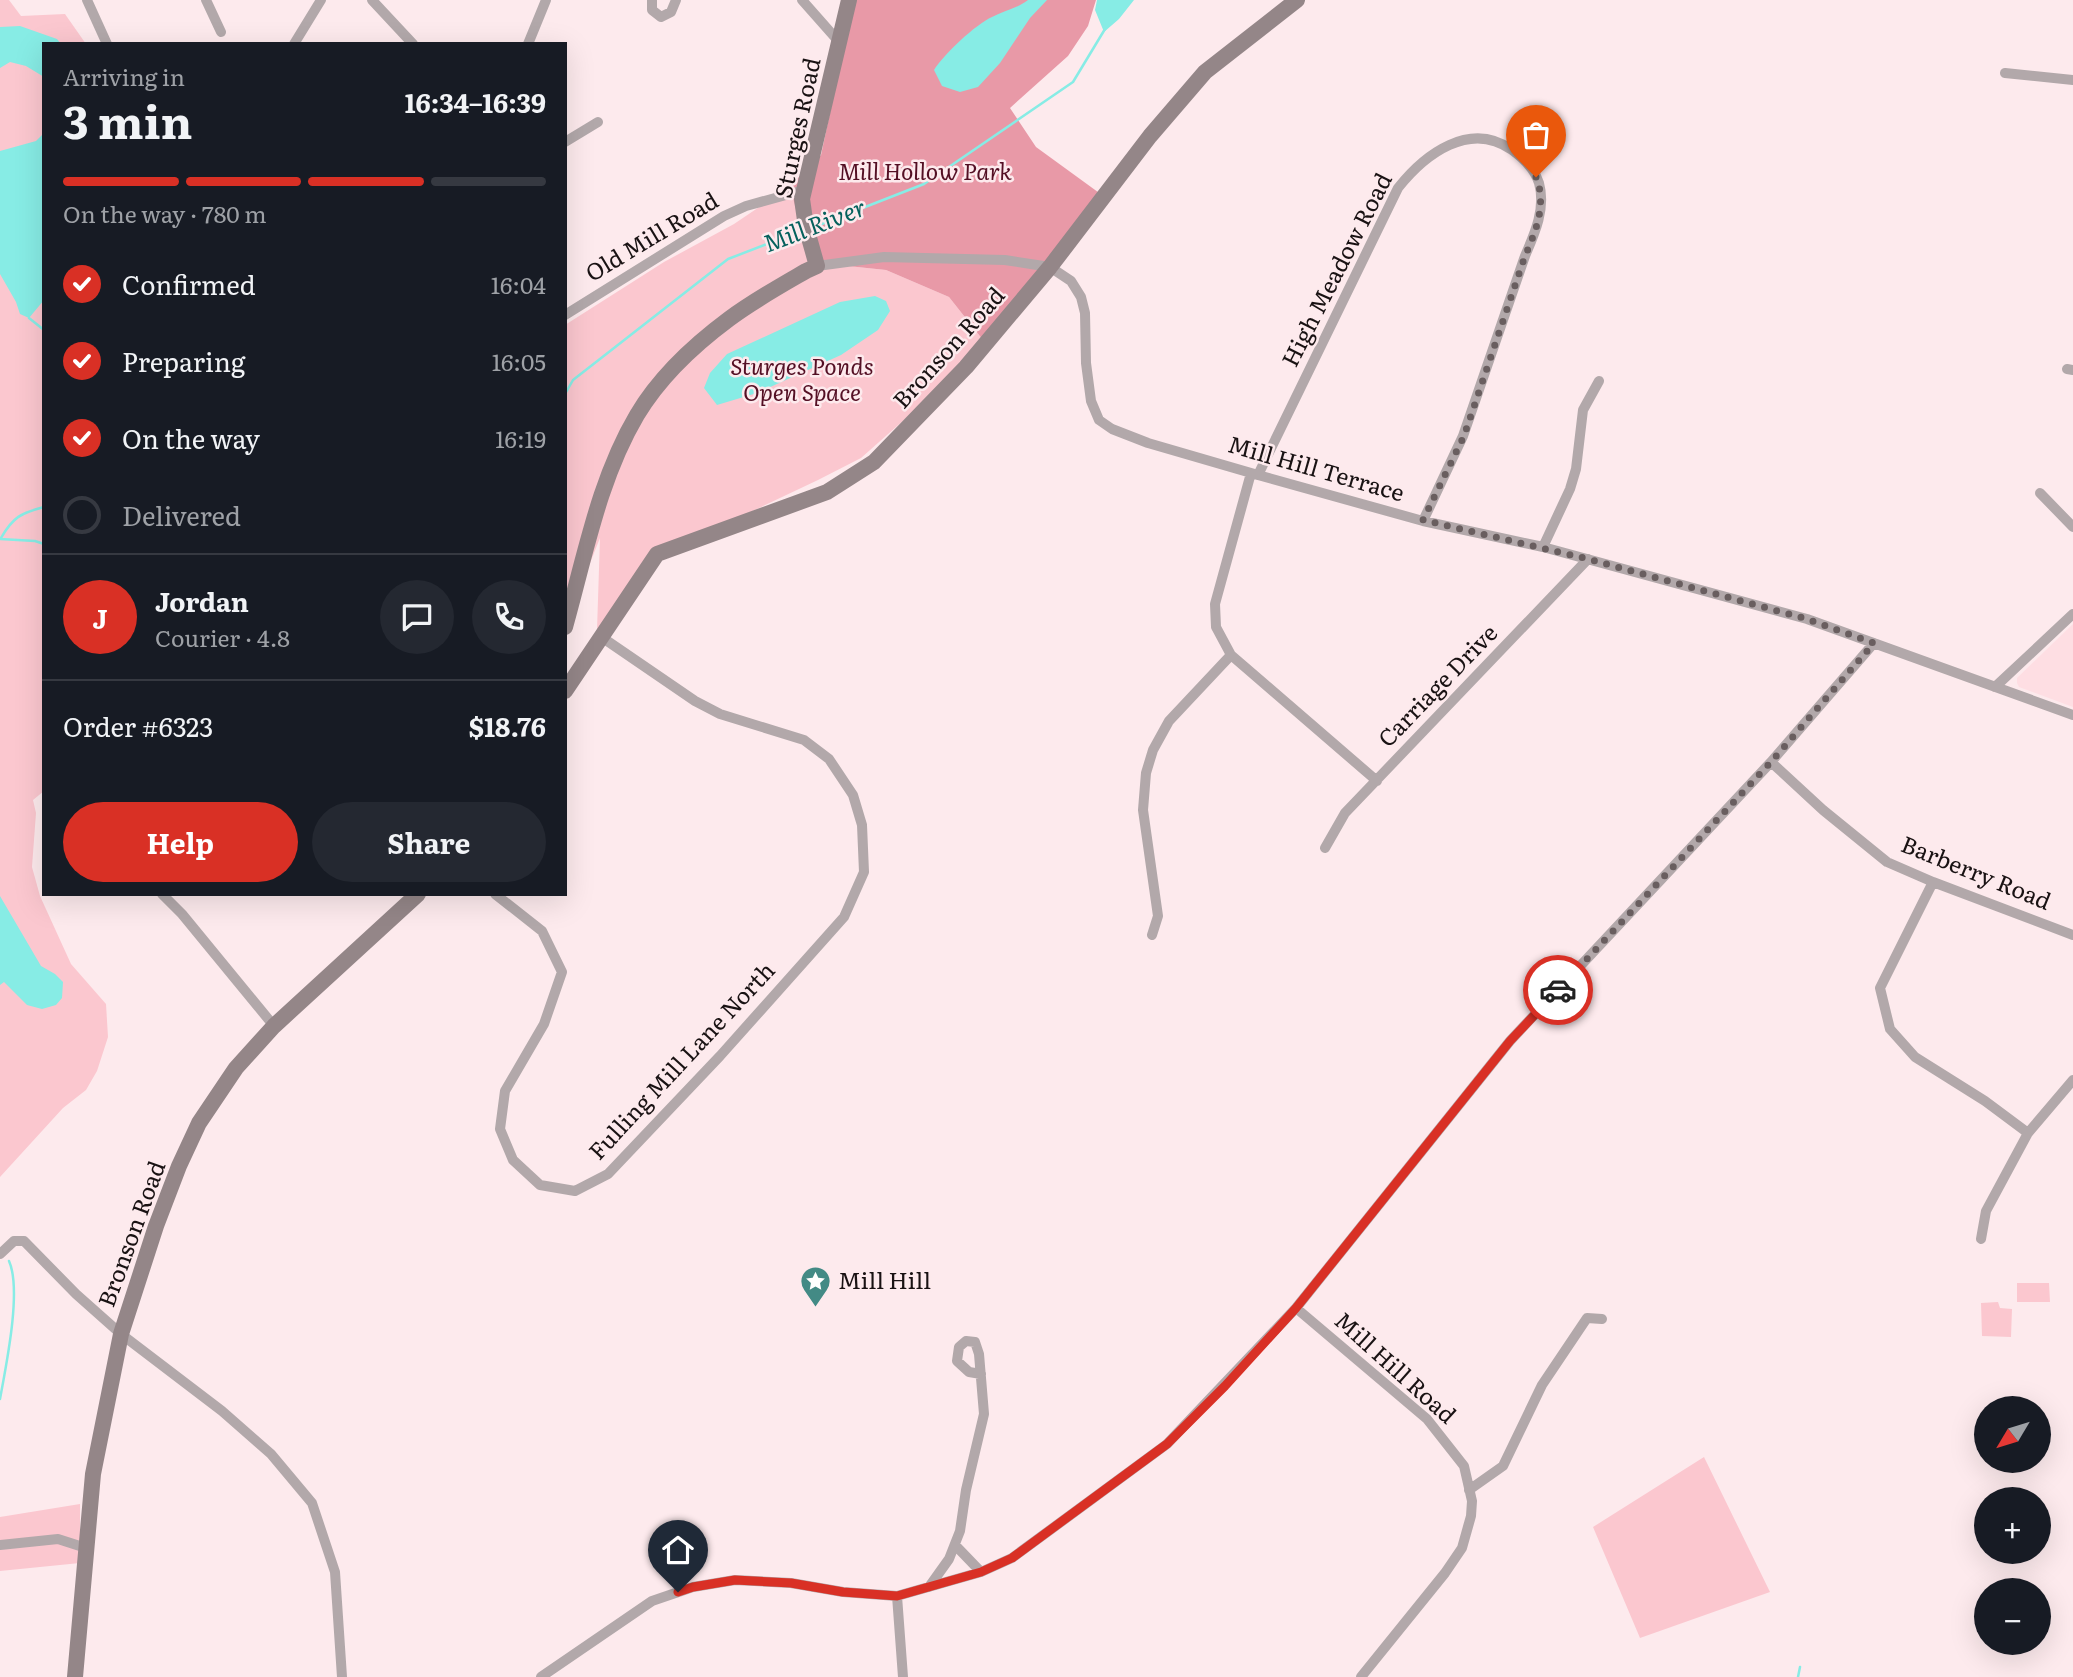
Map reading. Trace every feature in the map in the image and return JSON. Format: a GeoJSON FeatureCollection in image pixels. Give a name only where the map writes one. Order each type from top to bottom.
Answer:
{"type":"FeatureCollection","features":[{"type":"Feature","properties":{"kind":"main road","name":"Sturges Road"},"geometry":{"type":"LineString","coordinates":[[814,258],[803,194],[849,0]]}},
{"type":"Feature","properties":{"kind":"main road","name":"Bronson Road"},"geometry":{"type":"LineString","coordinates":[[567,688],[657,554],[827,492],[874,462],[966,367],[1050,267],[1150,136],[1205,72],[1297,0]]}},
{"type":"Feature","properties":{"kind":"main road"},"geometry":{"type":"LineString","coordinates":[[567,620],[608,475],[637,415],[658,386],[687,355],[729,319],[814,258]]}},
{"type":"Feature","properties":{"kind":"main road","name":"Bronson Road"},"geometry":{"type":"LineString","coordinates":[[75,1677],[93,1474],[121,1334],[156,1226],[179,1166],[199,1123],[236,1068],[274,1026],[416,896]]}},
{"type":"Feature","properties":{"kind":"street"},"geometry":{"type":"LineString","coordinates":[[86,0],[106,42]]}},
{"type":"Feature","properties":{"kind":"street"},"geometry":{"type":"LineString","coordinates":[[206,0],[221,32]]}},
{"type":"Feature","properties":{"kind":"street"},"geometry":{"type":"LineString","coordinates":[[295,42],[321,0]]}},
{"type":"Feature","properties":{"kind":"street"},"geometry":{"type":"LineString","coordinates":[[372,0],[411,42]]}},
{"type":"Feature","properties":{"kind":"street"},"geometry":{"type":"LineString","coordinates":[[529,42],[546,0]]}},
{"type":"Feature","properties":{"kind":"street"},"geometry":{"type":"LineString","coordinates":[[652,0],[652,10],[661,17],[671,12],[677,0]]}},
{"type":"Feature","properties":{"kind":"street"},"geometry":{"type":"LineString","coordinates":[[802,0],[840,43]]}},
{"type":"Feature","properties":{"kind":"street"},"geometry":{"type":"LineString","coordinates":[[2005,73],[2073,80]]}},
{"type":"Feature","properties":{"kind":"street"},"geometry":{"type":"LineString","coordinates":[[567,141],[598,122]]}},
{"type":"Feature","properties":{"kind":"street","name":"High Meadow Road"},"geometry":{"type":"LineString","coordinates":[[1231,655],[1216,627],[1215,604],[1254,474],[1398,188],[1419,165],[1447,145],[1477,138],[1495,141],[1515,152],[1526,162],[1540,185],[1538,228],[1525,256],[1464,436],[1423,520]]}},
{"type":"Feature","properties":{"kind":"street","name":"Old Mill Road"},"geometry":{"type":"LineString","coordinates":[[567,314],[724,216],[746,206],[803,194]]}},
{"type":"Feature","properties":{"kind":"street"},"geometry":{"type":"LineString","coordinates":[[814,258],[1005,260],[1050,267]]}},
{"type":"Feature","properties":{"kind":"street","name":"Mill Hill Terrace"},"geometry":{"type":"LineString","coordinates":[[1050,267],[1071,281],[1082,300],[1089,390],[1095,413],[1101,422],[1120,433],[1254,474],[1423,520],[1543,547],[1807,619],[2073,715]]}},
{"type":"Feature","properties":{"kind":"street"},"geometry":{"type":"LineString","coordinates":[[1543,547],[1570,489],[1576,469],[1583,410],[1599,381]]}},
{"type":"Feature","properties":{"kind":"street"},"geometry":{"type":"LineString","coordinates":[[2039,493],[2073,527]]}},
{"type":"Feature","properties":{"kind":"street","name":"Carriage Drive"},"geometry":{"type":"LineString","coordinates":[[1325,848],[1345,813],[1588,559]]}},
{"type":"Feature","properties":{"kind":"street"},"geometry":{"type":"LineString","coordinates":[[1994,687],[2073,614]]}},
{"type":"Feature","properties":{"kind":"street","name":"Fulling Mill Lane North"},"geometry":{"type":"LineString","coordinates":[[498,896],[542,931],[562,972],[544,1024],[505,1091],[500,1129],[513,1160],[540,1185],[575,1191],[608,1174],[720,1056],[844,918],[864,872],[862,825],[853,794],[829,760],[804,740],[720,714],[695,701],[600,636]]}},
{"type":"Feature","properties":{"kind":"street"},"geometry":{"type":"LineString","coordinates":[[541,1677],[652,1601],[693,1587],[735,1580],[791,1583],[843,1592],[897,1596],[981,1572],[1012,1558],[1167,1444],[1296,1308],[1510,1041],[1771,762],[1874,643]]}},
{"type":"Feature","properties":{"kind":"street"},"geometry":{"type":"LineString","coordinates":[[1152,935],[1158,916],[1143,810],[1146,773],[1153,750],[1169,721],[1231,655],[1377,781]]}},
{"type":"Feature","properties":{"kind":"street","name":"Barberry Road"},"geometry":{"type":"LineString","coordinates":[[1771,762],[1886,862],[2073,935]]}},
{"type":"Feature","properties":{"kind":"street"},"geometry":{"type":"LineString","coordinates":[[1933,882],[1880,988],[1890,1029],[1915,1057],[1985,1101],[2028,1133]]}},
{"type":"Feature","properties":{"kind":"street"},"geometry":{"type":"LineString","coordinates":[[164,896],[182,914],[274,1026]]}},
{"type":"Feature","properties":{"kind":"street"},"geometry":{"type":"LineString","coordinates":[[1980,1239],[1986,1211],[2028,1133],[2073,1080]]}},
{"type":"Feature","properties":{"kind":"street"},"geometry":{"type":"LineString","coordinates":[[0,1254],[14,1241],[24,1241],[76,1294],[121,1334],[242,1428],[271,1454],[312,1503],[335,1572],[342,1677]]}},
{"type":"Feature","properties":{"kind":"street","name":"Mill Hill Road"},"geometry":{"type":"LineString","coordinates":[[1296,1308],[1427,1419],[1464,1466],[1469,1490],[1471,1516],[1462,1548],[1446,1573],[1361,1677]]}},
{"type":"Feature","properties":{"kind":"street"},"geometry":{"type":"LineString","coordinates":[[1469,1490],[1503,1466],[1542,1385],[1587,1318],[1602,1319]]}},
{"type":"Feature","properties":{"kind":"street"},"geometry":{"type":"LineString","coordinates":[[929,1587],[949,1559],[960,1531],[966,1490],[984,1414],[981,1374]]}},
{"type":"Feature","properties":{"kind":"street"},"geometry":{"type":"LineString","coordinates":[[0,1545],[58,1539],[87,1540]]}},
{"type":"Feature","properties":{"kind":"street"},"geometry":{"type":"LineString","coordinates":[[955,1545],[981,1572]]}},
{"type":"Feature","properties":{"kind":"street"},"geometry":{"type":"LineString","coordinates":[[897,1596],[903,1677]]}},
{"type":"Feature","properties":{"kind":"shaded area"},"geometry":{"type":"Polygon","coordinates":[[[2073,624],[2073,707],[2019,687],[2017,678],[2073,624]]]}},
{"type":"Feature","properties":{"kind":"green space"},"geometry":{"type":"Polygon","coordinates":[[[0,0],[9,0],[21,16],[65,14],[85,42],[42,42],[42,793],[33,800],[36,813],[32,867],[40,896],[71,964],[106,1004],[108,1037],[97,1071],[86,1090],[63,1108],[0,1177],[0,0]]]}},
{"type":"Feature","properties":{"kind":"green space","name":"Mill Hollow Park"},"geometry":{"type":"Polygon","coordinates":[[[854,0],[1096,0],[1088,26],[1068,56],[1010,108],[1036,147],[1102,195],[983,340],[949,297],[886,270],[809,262],[790,186],[821,155],[854,0]]]}},
{"type":"Feature","properties":{"kind":"green space","name":"Sturges Ponds Open Space"},"geometry":{"type":"Polygon","coordinates":[[[790,186],[809,262],[886,270],[949,297],[983,340],[922,404],[861,458],[658,556],[597,630],[600,538],[582,583],[567,590],[567,324],[664,262],[734,224],[790,186]]]}},
{"type":"Feature","properties":{"kind":"green space"},"geometry":{"type":"Polygon","coordinates":[[[2017,1283],[2049,1283],[2050,1302],[2017,1302],[2017,1283]]]}},
{"type":"Feature","properties":{"kind":"green space"},"geometry":{"type":"Polygon","coordinates":[[[1998,1302],[2000,1308],[2012,1309],[2011,1337],[1982,1336],[1981,1303],[1998,1302]]]}},
{"type":"Feature","properties":{"kind":"green space"},"geometry":{"type":"Polygon","coordinates":[[[1704,1457],[1770,1592],[1640,1638],[1593,1527],[1704,1457]]]}},
{"type":"Feature","properties":{"kind":"green space"},"geometry":{"type":"Polygon","coordinates":[[[80,1504],[80,1563],[0,1571],[0,1517],[80,1504]]]}},
{"type":"Feature","properties":{"kind":"water"},"geometry":{"type":"Polygon","coordinates":[[[1028,0],[1047,0],[1030,18],[1000,63],[978,87],[960,92],[942,86],[934,70],[952,48],[985,21],[1028,0]]]}},
{"type":"Feature","properties":{"kind":"water"},"geometry":{"type":"Polygon","coordinates":[[[1097,0],[1134,0],[1104,32],[1095,10],[1097,0]]]}},
{"type":"Feature","properties":{"kind":"water"},"geometry":{"type":"Polygon","coordinates":[[[20,26],[57,39],[59,42],[42,42],[42,76],[26,66],[10,62],[0,68],[0,27],[20,26]]]}},
{"type":"Feature","properties":{"kind":"water"},"geometry":{"type":"Polygon","coordinates":[[[42,135],[42,302],[29,318],[20,314],[0,274],[0,151],[36,141],[42,135]]]}},
{"type":"Feature","properties":{"kind":"water"},"geometry":{"type":"Polygon","coordinates":[[[875,296],[886,301],[890,311],[878,330],[841,355],[757,393],[717,405],[704,388],[710,373],[727,354],[840,302],[875,296]]]}},
{"type":"Feature","properties":{"kind":"water"},"geometry":{"type":"Polygon","coordinates":[[[0,896],[41,966],[63,982],[62,998],[56,1005],[42,1009],[27,1005],[4,982],[0,985],[0,896]]]}},
{"type":"Feature","properties":{"kind":"waterway","name":"Mill River"},"geometry":{"type":"LineString","coordinates":[[814,227],[924,184],[1073,82],[1105,29]]}},
{"type":"Feature","properties":{"kind":"waterway","name":"Mill River"},"geometry":{"type":"LineString","coordinates":[[567,390],[573,380],[728,259],[801,231]]}},
{"type":"Feature","properties":{"kind":"waterway"},"geometry":{"type":"LineString","coordinates":[[29,318],[42,328]]}},
{"type":"Feature","properties":{"kind":"waterway"},"geometry":{"type":"LineString","coordinates":[[1,538],[18,517],[42,508]]}},
{"type":"Feature","properties":{"kind":"waterway","name":"Mill River"},"geometry":{"type":"LineString","coordinates":[[0,539],[42,543]]}},
{"type":"Feature","properties":{"kind":"waterway"},"geometry":{"type":"LineString","coordinates":[[0,1399],[13,1309],[13,1274],[9,1261]]}},
{"type":"Feature","properties":{"kind":"waterway"},"geometry":{"type":"LineString","coordinates":[[1798,1677],[1800,1667]]}},
{"type":"Feature","properties":{"kind":"way so far"},"geometry":{"type":"LineString","coordinates":[[1536,177],[1540,185],[1541,203],[1538,228],[1525,256],[1464,436],[1423,520],[1588,559],[1807,619],[1874,643],[1771,762],[1558,990]]}},
{"type":"Feature","properties":{"kind":"place","name":"Mill Hill"},"geometry":{"type":"Point","coordinates":[815,1308]}},
{"type":"Feature","properties":{"kind":"route"},"geometry":{"type":"LineString","coordinates":[[678,1592],[735,1580],[791,1583],[843,1592],[897,1596],[981,1572],[1012,1558],[1167,1444],[1225,1386],[1296,1308],[1510,1041],[1558,990]]}}]}
